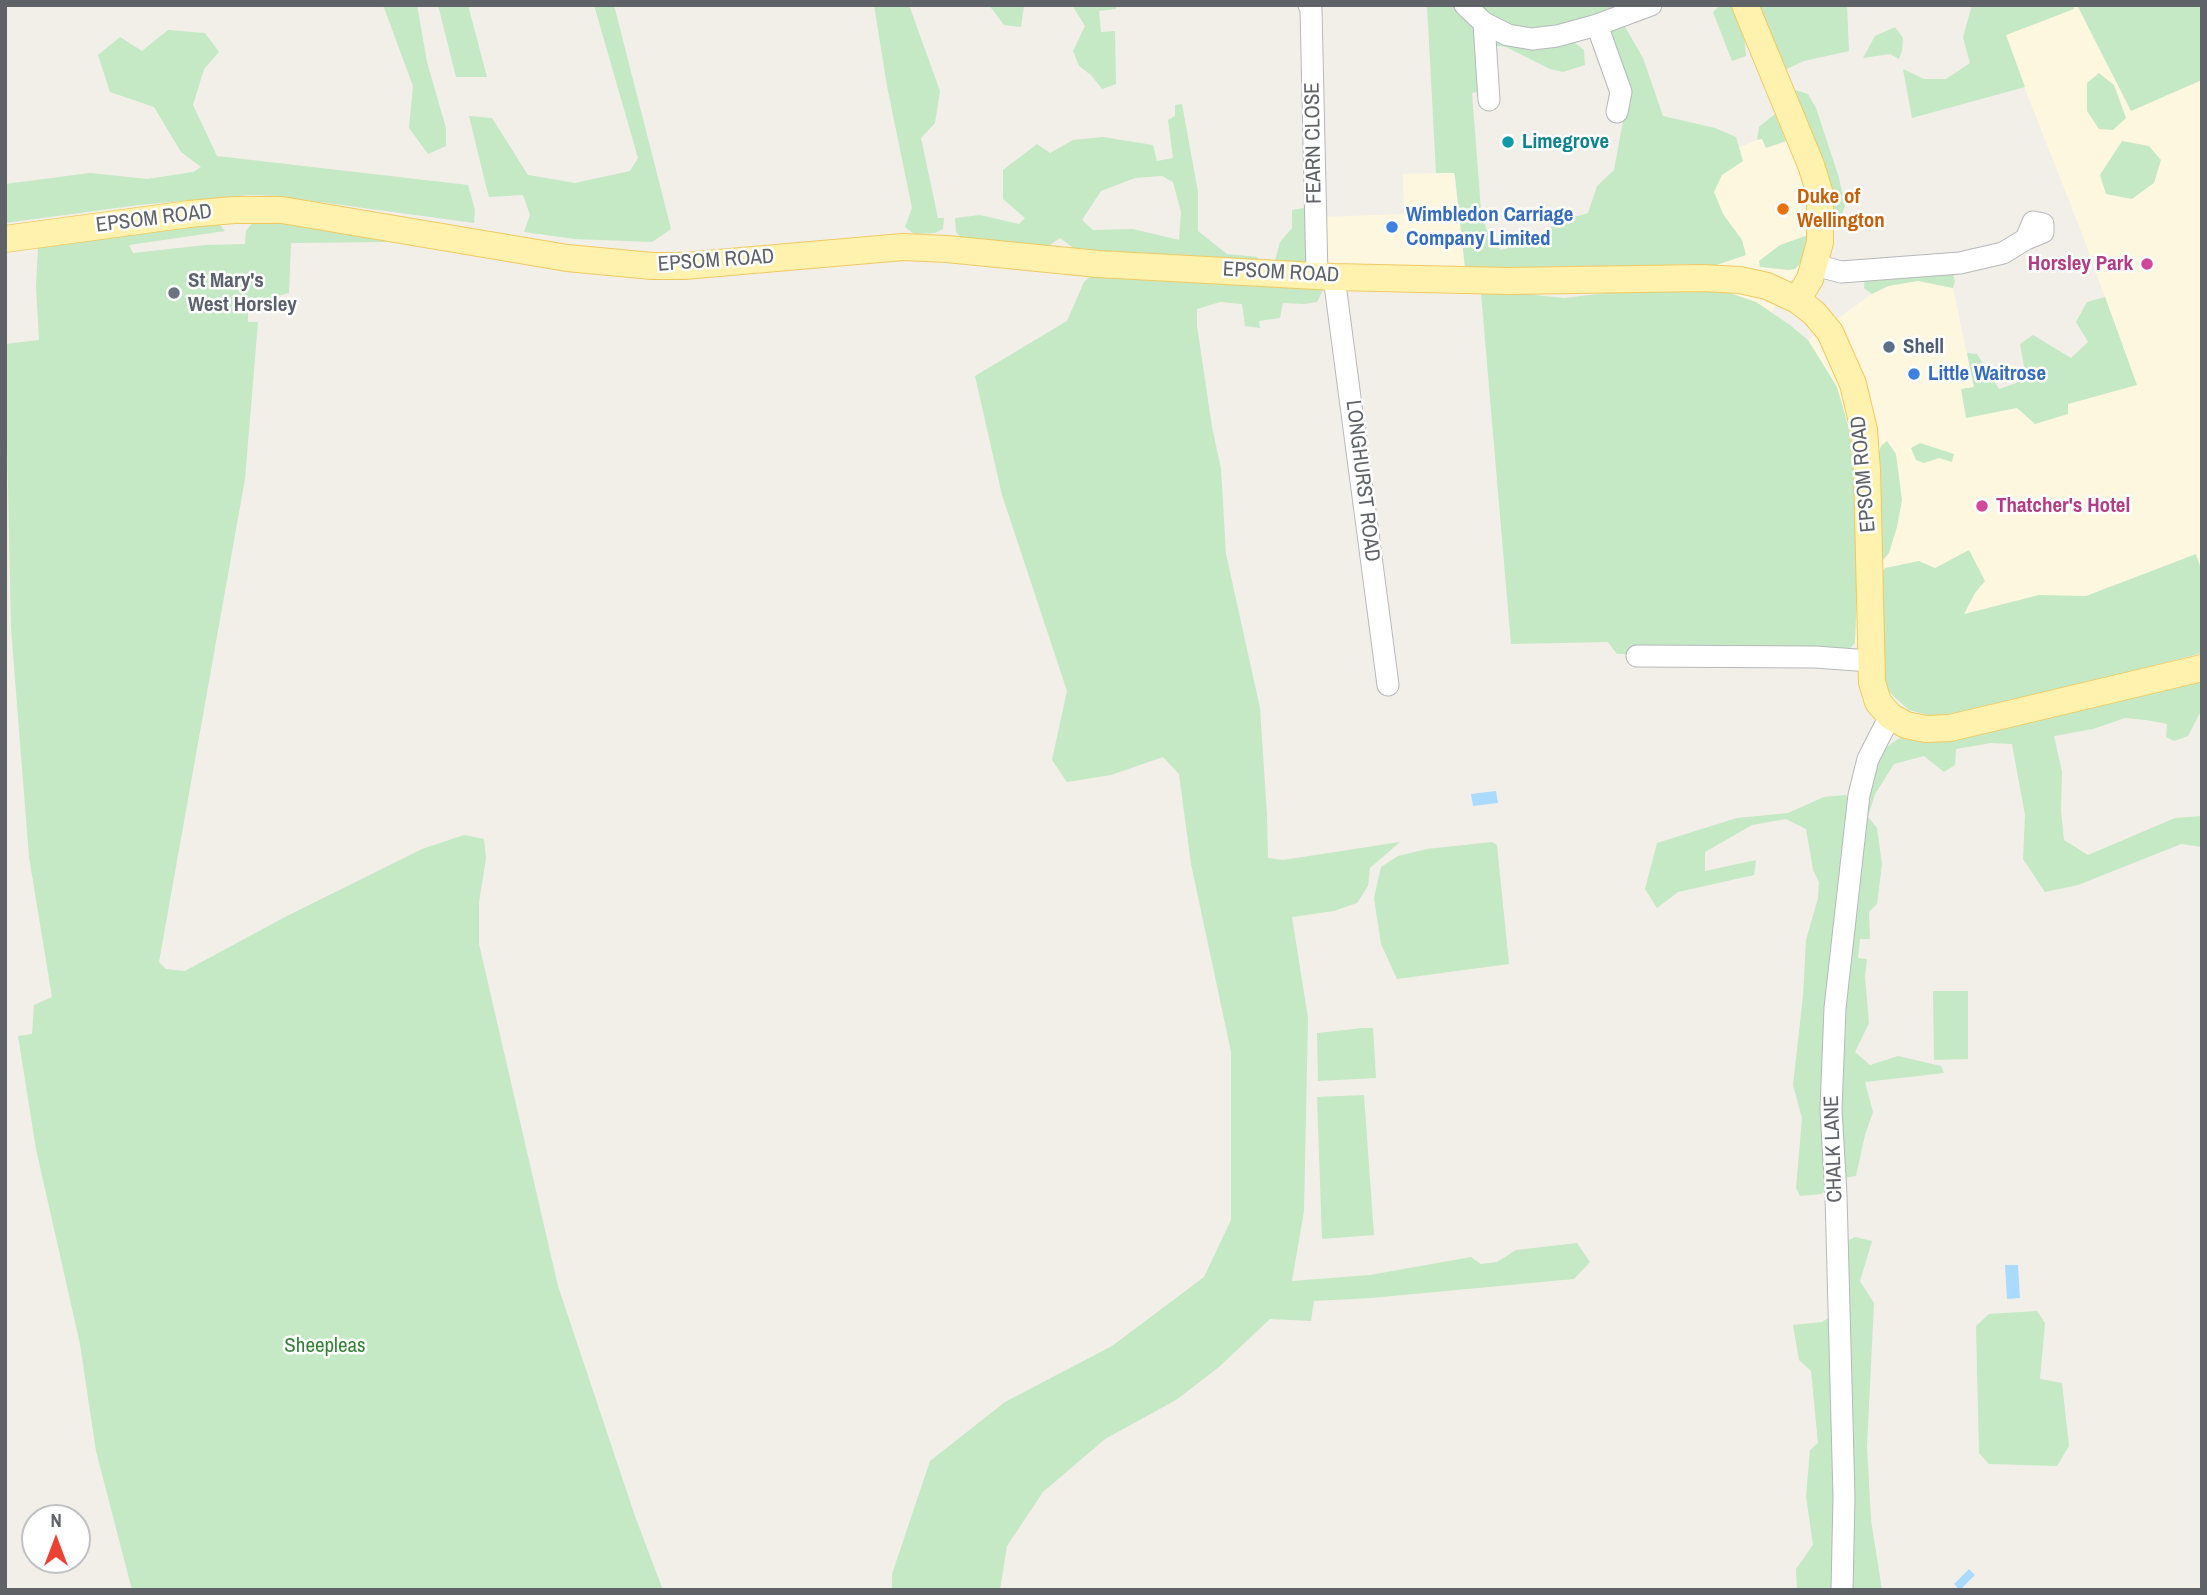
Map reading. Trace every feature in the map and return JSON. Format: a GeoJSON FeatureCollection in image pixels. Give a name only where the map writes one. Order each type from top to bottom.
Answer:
{"type":"FeatureCollection","features":[{"type":"Feature","properties":{"kind":"main road"},"geometry":{"type":"LineString","coordinates":[[1745,5],[1811,165],[1820,194],[1821,242],[1810,279],[1797,300]]}},
{"type":"Feature","properties":{"kind":"main road","name":"EPSOM ROAD"},"geometry":{"type":"LineString","coordinates":[[5,239],[189,214],[282,210],[613,264],[684,265],[903,247],[947,248],[1098,264],[1325,276],[1508,281],[1702,278],[1740,280],[1767,286],[1797,300],[1814,313],[1830,332],[1853,384],[1864,430],[1869,513],[1871,682],[1878,702],[1890,716]]}},
{"type":"Feature","properties":{"kind":"main road"},"geometry":{"type":"LineString","coordinates":[[1890,716],[1906,725],[1926,729],[1950,728],[2202,668]]}},
{"type":"Feature","properties":{"kind":"street"},"geometry":{"type":"LineString","coordinates":[[1465,5],[1484,23],[1508,35],[1532,39],[1557,36],[1597,25],[1651,5]]}},
{"type":"Feature","properties":{"kind":"street","name":"FEARN CLOSE"},"geometry":{"type":"LineString","coordinates":[[1312,7],[1325,276]]}},
{"type":"Feature","properties":{"kind":"street"},"geometry":{"type":"LineString","coordinates":[[1484,23],[1489,100]]}},
{"type":"Feature","properties":{"kind":"street"},"geometry":{"type":"LineString","coordinates":[[1597,25],[1621,92],[1617,112]]}},
{"type":"Feature","properties":{"kind":"street"},"geometry":{"type":"LineString","coordinates":[[1815,265],[1841,272],[1949,265],[2003,253],[2026,239]]}},
{"type":"Feature","properties":{"kind":"street","name":"LONGHURST ROAD"},"geometry":{"type":"LineString","coordinates":[[1325,276],[1388,685]]}},
{"type":"Feature","properties":{"kind":"street"},"geometry":{"type":"LineString","coordinates":[[1637,656],[1765,656],[1870,661]]}},
{"type":"Feature","properties":{"kind":"street","name":"CHALK LANE"},"geometry":{"type":"LineString","coordinates":[[1842,1590],[1844,1497],[1836,1195],[1831,1109],[1835,1008],[1859,795],[1868,759],[1890,716]]}},
{"type":"Feature","properties":{"kind":"shaded area"},"geometry":{"type":"Polygon","coordinates":[[[1992,5],[2202,5],[2202,653],[1909,710],[1891,694],[1875,643],[1855,643],[1859,539],[1850,432],[1837,387],[1808,340],[1872,294],[1888,286],[1918,281],[1953,288],[1974,388],[1966,417],[2053,401],[2133,374],[2081,231],[1992,5]]]}},
{"type":"Feature","properties":{"kind":"shaded area"},"geometry":{"type":"Polygon","coordinates":[[[1761,138],[1776,145],[1792,139],[1816,213],[1803,261],[1772,312],[1756,302],[1691,287],[1682,178],[1761,138]]]}},
{"type":"Feature","properties":{"kind":"shaded area","name":"Wimbledon Carriage Company Limited"},"geometry":{"type":"Polygon","coordinates":[[[1454,173],[1465,268],[1323,269],[1323,217],[1404,214],[1403,174],[1454,173]]]}},
{"type":"Feature","properties":{"kind":"green space"},"geometry":{"type":"Polygon","coordinates":[[[383,5],[417,5],[427,62],[446,128],[446,146],[428,154],[409,128],[413,86],[383,5]]]}},
{"type":"Feature","properties":{"kind":"green space"},"geometry":{"type":"Polygon","coordinates":[[[438,5],[468,5],[487,77],[456,77],[438,5]]]}},
{"type":"Feature","properties":{"kind":"green space"},"geometry":{"type":"Polygon","coordinates":[[[594,5],[614,5],[671,229],[652,242],[575,239],[524,232],[530,215],[523,195],[489,197],[486,186],[469,116],[492,118],[528,175],[575,183],[630,171],[638,158],[594,5]]]}},
{"type":"Feature","properties":{"kind":"green space"},"geometry":{"type":"Polygon","coordinates":[[[874,5],[909,5],[940,91],[935,123],[921,138],[938,218],[944,218],[943,229],[935,233],[914,234],[905,227],[912,208],[887,86],[874,5]]]}},
{"type":"Feature","properties":{"kind":"green space"},"geometry":{"type":"Polygon","coordinates":[[[989,5],[1024,5],[1021,27],[1004,25],[989,5]]]}},
{"type":"Feature","properties":{"kind":"green space"},"geometry":{"type":"Polygon","coordinates":[[[1072,5],[1116,5],[1116,9],[1099,11],[1101,32],[1115,31],[1116,84],[1102,89],[1091,75],[1079,66],[1073,51],[1085,26],[1072,5]]]}},
{"type":"Feature","properties":{"kind":"green space"},"geometry":{"type":"Polygon","coordinates":[[[1427,5],[1452,5],[1476,27],[1484,91],[1472,93],[1481,210],[1490,241],[1501,250],[1533,241],[1557,222],[1588,213],[1597,186],[1614,170],[1623,121],[1591,42],[1602,30],[1624,25],[1643,58],[1663,116],[1715,128],[1736,137],[1743,161],[1722,175],[1714,192],[1723,214],[1742,240],[1746,255],[1711,267],[1688,264],[1540,272],[1465,268],[1455,176],[1454,173],[1436,173],[1427,5]]]}},
{"type":"Feature","properties":{"kind":"green space"},"geometry":{"type":"Polygon","coordinates":[[[1478,5],[1633,5],[1538,31],[1503,24],[1478,5]]]}},
{"type":"Feature","properties":{"kind":"green space"},"geometry":{"type":"Polygon","coordinates":[[[1720,5],[1731,7],[1744,33],[1746,56],[1732,61],[1713,12],[1720,5]]]}},
{"type":"Feature","properties":{"kind":"green space"},"geometry":{"type":"Polygon","coordinates":[[[1757,5],[1847,5],[1849,51],[1804,61],[1780,72],[1757,5]]]}},
{"type":"Feature","properties":{"kind":"green space"},"geometry":{"type":"Polygon","coordinates":[[[1972,5],[2073,5],[2074,9],[2006,35],[2025,87],[1912,118],[1903,69],[1924,79],[1946,79],[1970,63],[1963,37],[1972,5]]]}},
{"type":"Feature","properties":{"kind":"green space"},"geometry":{"type":"Polygon","coordinates":[[[2202,5],[2202,80],[2131,111],[2078,7],[2202,5]]]}},
{"type":"Feature","properties":{"kind":"green space"},"geometry":{"type":"Polygon","coordinates":[[[1895,27],[1903,38],[1899,59],[1890,54],[1863,58],[1875,36],[1895,27]]]}},
{"type":"Feature","properties":{"kind":"green space"},"geometry":{"type":"Polygon","coordinates":[[[168,30],[205,33],[219,52],[204,69],[193,105],[217,156],[468,185],[475,210],[474,223],[276,196],[248,195],[139,205],[5,223],[5,184],[90,173],[147,179],[193,172],[201,167],[181,152],[154,107],[110,92],[98,55],[120,37],[142,51],[168,30]]]}},
{"type":"Feature","properties":{"kind":"green space"},"geometry":{"type":"Polygon","coordinates":[[[1499,40],[1574,42],[1584,50],[1585,65],[1563,72],[1550,69],[1506,47],[1492,45],[1499,40]]]}},
{"type":"Feature","properties":{"kind":"green space"},"geometry":{"type":"Polygon","coordinates":[[[2099,73],[2114,85],[2126,118],[2113,130],[2099,129],[2087,111],[2087,83],[2099,73]]]}},
{"type":"Feature","properties":{"kind":"green space"},"geometry":{"type":"Polygon","coordinates":[[[1795,90],[1808,94],[1816,108],[1839,178],[1845,206],[1841,216],[1832,221],[1790,93],[1795,90]]]}},
{"type":"Feature","properties":{"kind":"green space"},"geometry":{"type":"Polygon","coordinates":[[[1182,104],[1198,192],[1198,231],[1227,254],[1258,257],[1257,263],[1080,253],[1060,238],[1047,247],[962,239],[956,232],[955,218],[980,215],[1019,224],[1025,218],[1003,199],[1003,170],[1037,144],[1050,153],[1073,140],[1103,137],[1153,145],[1157,161],[1173,158],[1168,120],[1175,116],[1175,105],[1182,104]],[[1162,176],[1135,178],[1101,191],[1082,220],[1093,230],[1133,229],[1179,240],[1181,212],[1173,182],[1162,176]]]}},
{"type":"Feature","properties":{"kind":"green space"},"geometry":{"type":"Polygon","coordinates":[[[1775,114],[1786,141],[1766,148],[1762,139],[1757,140],[1759,127],[1775,114]]]}},
{"type":"Feature","properties":{"kind":"green space"},"geometry":{"type":"Polygon","coordinates":[[[2122,141],[2149,146],[2161,160],[2154,183],[2132,199],[2106,194],[2100,175],[2122,141]]]}},
{"type":"Feature","properties":{"kind":"green space"},"geometry":{"type":"Polygon","coordinates":[[[1304,208],[1311,221],[1311,257],[1300,266],[1274,264],[1280,242],[1292,228],[1292,210],[1304,208]]]}},
{"type":"Feature","properties":{"kind":"green space","name":"Sheepleas"},"geometry":{"type":"Polygon","coordinates":[[[263,219],[342,228],[388,242],[291,243],[289,293],[248,304],[248,322],[258,322],[245,479],[159,962],[166,969],[185,971],[285,917],[422,849],[464,835],[484,839],[486,858],[479,903],[479,944],[558,1286],[636,1519],[663,1590],[132,1590],[96,1451],[80,1344],[36,1149],[18,1036],[32,1034],[34,1005],[52,997],[29,857],[11,628],[5,344],[39,340],[36,286],[38,248],[217,222],[225,231],[129,245],[133,253],[206,245],[245,244],[246,231],[253,222],[263,219]]]}},
{"type":"Feature","properties":{"kind":"green space"},"geometry":{"type":"Polygon","coordinates":[[[1814,233],[1803,261],[1795,269],[1760,267],[1759,261],[1780,245],[1814,233]]]}},
{"type":"Feature","properties":{"kind":"green space"},"geometry":{"type":"Polygon","coordinates":[[[1952,270],[1955,281],[1953,288],[1918,281],[1888,286],[1872,294],[1864,288],[1865,275],[1952,270]]]}},
{"type":"Feature","properties":{"kind":"green space"},"geometry":{"type":"Polygon","coordinates":[[[1093,274],[1316,283],[1323,290],[1317,302],[1283,303],[1280,318],[1259,321],[1260,328],[1245,326],[1242,304],[1220,302],[1197,309],[1197,326],[1212,427],[1221,469],[1226,554],[1260,708],[1268,858],[1283,860],[1400,842],[1370,868],[1368,886],[1357,903],[1334,911],[1292,917],[1308,1018],[1304,1211],[1292,1281],[1370,1275],[1471,1257],[1481,1264],[1497,1262],[1516,1250],[1577,1243],[1590,1262],[1574,1279],[1314,1301],[1311,1321],[1270,1319],[1219,1367],[1176,1400],[1105,1439],[1043,1492],[1007,1546],[1000,1590],[892,1590],[892,1574],[930,1461],[1005,1402],[1112,1346],[1204,1277],[1231,1220],[1231,1052],[1191,864],[1179,774],[1163,757],[1111,775],[1067,782],[1052,760],[1067,691],[1002,495],[975,376],[1067,321],[1084,282],[1093,274]]]}},
{"type":"Feature","properties":{"kind":"green space"},"geometry":{"type":"Polygon","coordinates":[[[1648,288],[1724,291],[1756,302],[1808,340],[1837,387],[1850,432],[1859,539],[1855,643],[1849,649],[1770,646],[1762,654],[1617,654],[1608,642],[1511,644],[1481,293],[1506,292],[1564,298],[1648,288]]]}},
{"type":"Feature","properties":{"kind":"green space"},"geometry":{"type":"Polygon","coordinates":[[[2105,297],[2137,385],[2068,404],[2068,414],[2035,424],[2017,408],[1966,418],[1961,389],[1974,387],[1967,353],[1977,354],[1999,389],[2014,384],[2026,377],[2020,344],[2033,335],[2071,358],[2088,342],[2076,322],[2087,302],[2105,297]]]}},
{"type":"Feature","properties":{"kind":"green space"},"geometry":{"type":"Polygon","coordinates":[[[1887,441],[1896,454],[1902,500],[1889,553],[1883,560],[1878,455],[1881,446],[1887,441]]]}},
{"type":"Feature","properties":{"kind":"green space"},"geometry":{"type":"Polygon","coordinates":[[[1920,443],[1954,454],[1952,462],[1939,458],[1924,463],[1916,460],[1911,448],[1920,443]]]}},
{"type":"Feature","properties":{"kind":"green space"},"geometry":{"type":"Polygon","coordinates":[[[1969,550],[1985,581],[1964,614],[2039,595],[2086,596],[2196,554],[2202,572],[2202,653],[1963,715],[1935,717],[1909,710],[1891,694],[1876,674],[1878,578],[1885,568],[1919,561],[1935,568],[1969,550]]]}},
{"type":"Feature","properties":{"kind":"green space"},"geometry":{"type":"Polygon","coordinates":[[[2202,675],[2202,709],[2188,736],[2174,741],[2166,737],[2167,724],[2125,718],[2093,729],[2054,736],[2062,772],[2061,811],[2064,840],[2088,855],[2175,818],[2202,816],[2202,847],[2181,844],[2078,885],[2045,892],[2023,859],[2025,815],[2012,744],[1991,743],[1956,749],[1955,765],[1944,772],[1924,756],[1894,764],[1875,794],[1868,817],[1877,828],[1882,864],[1877,904],[1869,912],[1870,939],[1860,939],[1858,958],[1867,959],[1865,977],[1869,1023],[1855,1052],[1870,1065],[1898,1056],[1941,1066],[1944,1073],[1865,1082],[1873,1112],[1856,1176],[1844,1178],[1835,1117],[1850,908],[1877,754],[1898,739],[2202,675]]]}},
{"type":"Feature","properties":{"kind":"green space"},"geometry":{"type":"Polygon","coordinates":[[[1846,795],[1851,803],[1829,1188],[1821,1194],[1800,1196],[1796,1188],[1802,1118],[1793,1085],[1806,940],[1818,898],[1819,882],[1813,870],[1806,829],[1786,819],[1752,825],[1705,852],[1705,871],[1756,860],[1754,875],[1678,892],[1657,908],[1645,889],[1657,843],[1737,818],[1788,813],[1824,797],[1846,795]]]}},
{"type":"Feature","properties":{"kind":"green space"},"geometry":{"type":"Polygon","coordinates":[[[1492,842],[1497,845],[1509,964],[1397,979],[1381,944],[1374,898],[1381,867],[1398,856],[1427,849],[1492,842]]]}},
{"type":"Feature","properties":{"kind":"green space"},"geometry":{"type":"Polygon","coordinates":[[[1933,991],[1968,991],[1968,1059],[1934,1060],[1933,991]]]}},
{"type":"Feature","properties":{"kind":"green space"},"geometry":{"type":"Polygon","coordinates":[[[1373,1028],[1376,1078],[1318,1081],[1317,1033],[1373,1028]]]}},
{"type":"Feature","properties":{"kind":"green space"},"geometry":{"type":"Polygon","coordinates":[[[1364,1095],[1374,1235],[1322,1239],[1317,1097],[1364,1095]]]}},
{"type":"Feature","properties":{"kind":"green space"},"geometry":{"type":"Polygon","coordinates":[[[1855,1237],[1872,1241],[1860,1281],[1874,1303],[1867,1446],[1871,1520],[1882,1590],[1848,1590],[1842,1244],[1855,1237]]]}},
{"type":"Feature","properties":{"kind":"green space"},"geometry":{"type":"Polygon","coordinates":[[[2037,1311],[2045,1323],[2040,1379],[2062,1383],[2069,1446],[2057,1466],[1989,1464],[1979,1453],[1976,1326],[1989,1314],[2037,1311]]]}},
{"type":"Feature","properties":{"kind":"green space"},"geometry":{"type":"Polygon","coordinates":[[[1832,1316],[1836,1590],[1797,1590],[1796,1569],[1813,1545],[1806,1496],[1810,1450],[1818,1443],[1811,1371],[1799,1360],[1793,1325],[1822,1322],[1832,1316]]]}},
{"type":"Feature","properties":{"kind":"water"},"geometry":{"type":"Polygon","coordinates":[[[1496,791],[1498,803],[1473,806],[1471,794],[1496,791]]]}},
{"type":"Feature","properties":{"kind":"water"},"geometry":{"type":"Polygon","coordinates":[[[2005,1265],[2018,1265],[2020,1298],[2007,1299],[2005,1265]]]}},
{"type":"Feature","properties":{"kind":"water"},"geometry":{"type":"Polygon","coordinates":[[[1969,1569],[1975,1575],[1960,1590],[1954,1584],[1969,1569]]]}},
{"type":"Feature","properties":{"kind":"place","name":"Limegrove"},"geometry":{"type":"Point","coordinates":[1508,142]}},
{"type":"Feature","properties":{"kind":"place","name":"Duke of Wellington"},"geometry":{"type":"Point","coordinates":[1783,209]}},
{"type":"Feature","properties":{"kind":"place","name":"Wimbledon Carriage Company Limited"},"geometry":{"type":"Point","coordinates":[1392,227]}},
{"type":"Feature","properties":{"kind":"place","name":"Horsley Park"},"geometry":{"type":"Point","coordinates":[2147,264]}},
{"type":"Feature","properties":{"kind":"place","name":"St Mary's West Horsley"},"geometry":{"type":"Point","coordinates":[174,293]}},
{"type":"Feature","properties":{"kind":"place","name":"Shell"},"geometry":{"type":"Point","coordinates":[1889,347]}},
{"type":"Feature","properties":{"kind":"place","name":"Little Waitrose"},"geometry":{"type":"Point","coordinates":[1914,374]}},
{"type":"Feature","properties":{"kind":"place","name":"Thatcher's Hotel"},"geometry":{"type":"Point","coordinates":[1982,506]}}]}
